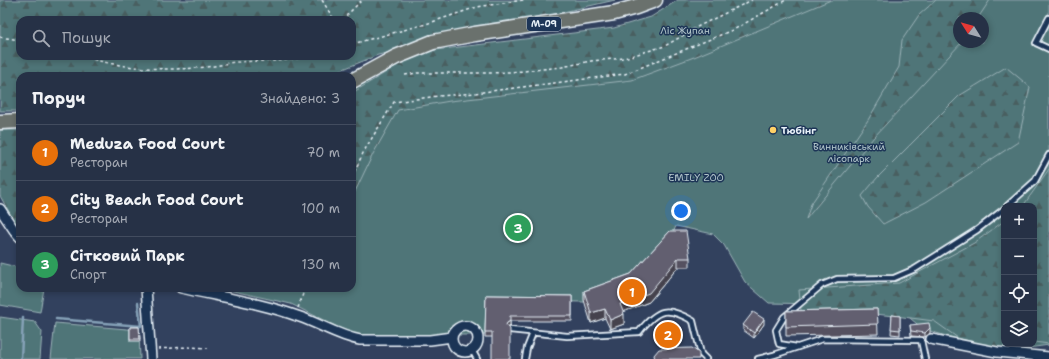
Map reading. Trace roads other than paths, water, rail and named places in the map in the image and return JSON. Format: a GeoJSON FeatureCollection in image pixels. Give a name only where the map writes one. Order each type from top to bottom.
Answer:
{"type":"FeatureCollection","features":[{"type":"Feature","properties":{"kind":"main road","name":"М-09"},"geometry":{"type":"LineString","coordinates":[[356,79],[396,57],[433,42],[475,34],[614,13],[636,8],[655,0]]}},
{"type":"Feature","properties":{"kind":"main road"},"geometry":{"type":"LineString","coordinates":[[0,122],[16,121]]}},
{"type":"Feature","properties":{"kind":"street"},"geometry":{"type":"LineString","coordinates":[[0,209],[16,232]]}},
{"type":"Feature","properties":{"kind":"street"},"geometry":{"type":"LineString","coordinates":[[146,292],[151,359]]}},
{"type":"Feature","properties":{"kind":"street"},"geometry":{"type":"LineString","coordinates":[[199,292],[248,303],[295,316],[351,338],[360,340],[430,340],[452,338]]}},
{"type":"Feature","properties":{"kind":"street"},"geometry":{"type":"LineString","coordinates":[[461,327],[469,327],[476,333],[477,343],[472,350],[464,352],[457,349],[452,338],[455,331],[461,327]]}},
{"type":"Feature","properties":{"kind":"street"},"geometry":{"type":"LineString","coordinates":[[931,339],[997,352],[1049,357]]}},
{"type":"Feature","properties":{"kind":"lane"},"geometry":{"type":"LineString","coordinates":[[1049,18],[1036,43],[1049,49]]}},
{"type":"Feature","properties":{"kind":"lane"},"geometry":{"type":"LineString","coordinates":[[1010,203],[1035,181],[1049,155]]}},
{"type":"Feature","properties":{"kind":"lane"},"geometry":{"type":"LineString","coordinates":[[797,347],[779,344],[776,330],[784,317],[822,285],[837,279],[894,278],[915,269],[977,230],[1001,211]]}},
{"type":"Feature","properties":{"kind":"lane"},"geometry":{"type":"LineString","coordinates":[[510,330],[567,336],[639,332],[650,318],[666,311],[680,314],[693,321],[701,354],[706,359]]}},
{"type":"Feature","properties":{"kind":"lane"},"geometry":{"type":"LineString","coordinates":[[525,359],[527,348],[533,333]]}},
{"type":"Feature","properties":{"kind":"lane"},"geometry":{"type":"LineString","coordinates":[[758,359],[822,338],[931,339]]}},
{"type":"Feature","properties":{"kind":"lane"},"geometry":{"type":"LineString","coordinates":[[921,340],[925,359]]}},
{"type":"Feature","properties":{"kind":"lane"},"geometry":{"type":"LineString","coordinates":[[472,350],[477,359]]}},
{"type":"Feature","properties":{"kind":"waterway"},"geometry":{"type":"LineString","coordinates":[[56,319],[141,326],[138,303]]}},
{"type":"Feature","properties":{"kind":"waterway"},"geometry":{"type":"LineString","coordinates":[[21,359],[23,318]]}},
{"type":"Feature","properties":{"kind":"place","name":"Тюбінг"},"geometry":{"type":"Point","coordinates":[773,130]}},
{"type":"Feature","properties":{"kind":"place","name":"Сітковий Парк"},"geometry":{"type":"Point","coordinates":[518,228]}},
{"type":"Feature","properties":{"kind":"place","name":"Meduza Food Court"},"geometry":{"type":"Point","coordinates":[632,292]}},
{"type":"Feature","properties":{"kind":"place","name":"City Beach Food Court"},"geometry":{"type":"Point","coordinates":[668,335]}},
{"type":"Feature","properties":{"kind":"park label","name":"Ліс Жупан"},"geometry":{"type":"Point","coordinates":[685,30]}},
{"type":"Feature","properties":{"kind":"park label","name":"Винниківський лісопарк"},"geometry":{"type":"Point","coordinates":[849,152]}},
{"type":"Feature","properties":{"kind":"park label","name":"EMILY ZOO"},"geometry":{"type":"Point","coordinates":[696,177]}}]}
